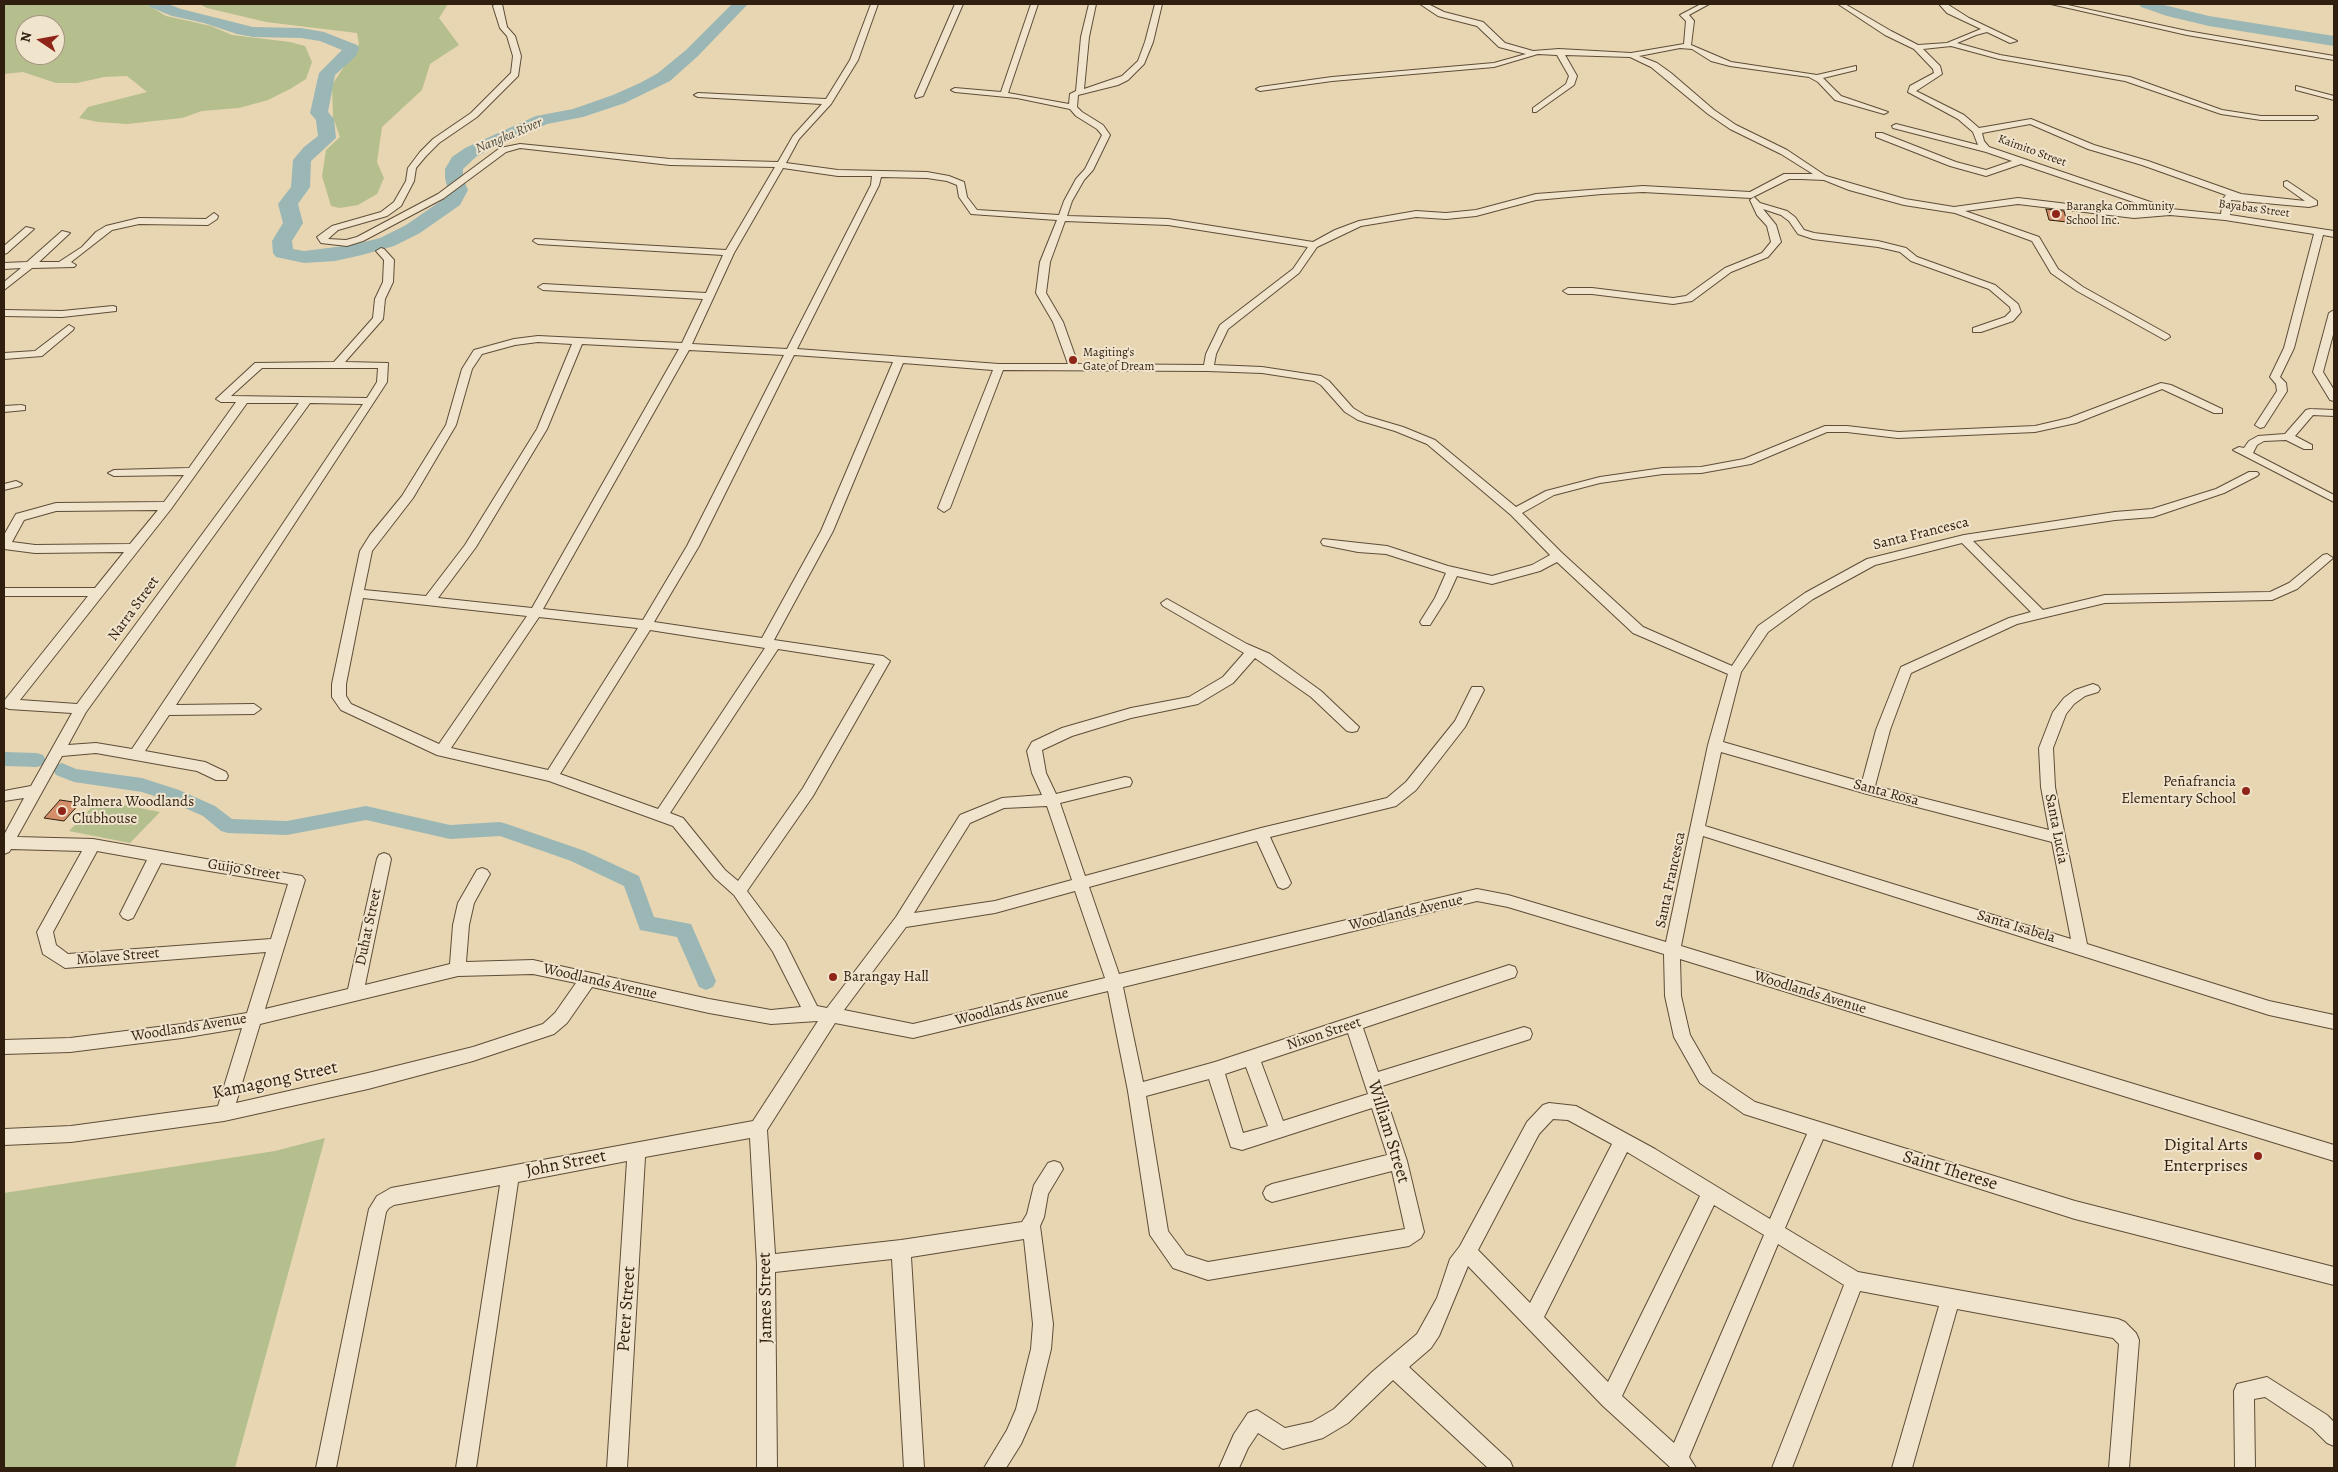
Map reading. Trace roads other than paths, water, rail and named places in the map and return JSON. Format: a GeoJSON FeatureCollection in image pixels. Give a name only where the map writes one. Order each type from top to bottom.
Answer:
{"type":"FeatureCollection","features":[{"type":"Feature","properties":{"kind":"street"},"geometry":{"type":"LineString","coordinates":[[498,4],[504,28],[512,36],[517,56],[515,74],[474,115],[436,141],[424,154],[412,168],[410,181],[398,204],[384,214],[336,228],[322,237],[324,241],[347,243],[360,239],[441,196],[503,150],[520,146],[670,162],[781,165],[838,173],[927,175],[950,179],[961,184],[963,197],[974,212],[1168,222],[1314,245]]}},
{"type":"Feature","properties":{"kind":"street"},"geometry":{"type":"LineString","coordinates":[[442,751],[535,613],[685,347],[729,253],[796,138],[828,102],[854,60],[874,4]]}},
{"type":"Feature","properties":{"kind":"street"},"geometry":{"type":"LineString","coordinates":[[919,96],[959,4]]}},
{"type":"Feature","properties":{"kind":"street"},"geometry":{"type":"LineString","coordinates":[[1004,94],[1035,4]]}},
{"type":"Feature","properties":{"kind":"street"},"geometry":{"type":"LineString","coordinates":[[1080,91],[1085,37],[1092,4]]}},
{"type":"Feature","properties":{"kind":"street"},"geometry":{"type":"LineString","coordinates":[[1073,107],[1074,94],[1115,83],[1125,78],[1141,62],[1159,4]]}},
{"type":"Feature","properties":{"kind":"street"},"geometry":{"type":"LineString","coordinates":[[1423,4],[1442,14],[1480,24],[1502,44],[1531,53],[1559,51],[1631,55],[1686,46],[1700,49],[1714,59],[1730,64],[1817,77],[1853,68]]}},
{"type":"Feature","properties":{"kind":"street"},"geometry":{"type":"LineString","coordinates":[[1686,46],[1690,21],[1684,15],[1706,4]]}},
{"type":"Feature","properties":{"kind":"street"},"geometry":{"type":"LineString","coordinates":[[1841,4],[1888,34],[1917,47],[1942,46],[1974,33],[1988,30]]}},
{"type":"Feature","properties":{"kind":"street"},"geometry":{"type":"LineString","coordinates":[[1943,4],[1950,11],[1966,20],[2013,40]]}},
{"type":"Feature","properties":{"kind":"street"},"geometry":{"type":"LineString","coordinates":[[2055,4],[2187,33],[2334,58]]}},
{"type":"Feature","properties":{"kind":"street"},"geometry":{"type":"LineString","coordinates":[[1950,44],[1999,57],[2127,80],[2222,112],[2261,118],[2314,118]]}},
{"type":"Feature","properties":{"kind":"street","name":"Kaimito Street"},"geometry":{"type":"LineString","coordinates":[[1917,47],[1938,68],[1938,74],[1912,88],[1912,92],[1961,117],[1977,131],[1980,142],[1986,148],[2170,212]]}},
{"type":"Feature","properties":{"kind":"street"},"geometry":{"type":"LineString","coordinates":[[1536,110],[1570,85],[1573,76],[1559,51]]}},
{"type":"Feature","properties":{"kind":"street"},"geometry":{"type":"LineString","coordinates":[[1260,89],[1332,79],[1494,64],[1526,57],[1531,53]]}},
{"type":"Feature","properties":{"kind":"street"},"geometry":{"type":"LineString","coordinates":[[1631,55],[1654,65],[1711,112],[1733,127],[1784,152],[1825,178],[1878,196],[1923,206],[1954,210],[2036,239],[2054,271],[2080,289],[2165,337]]}},
{"type":"Feature","properties":{"kind":"street"},"geometry":{"type":"LineString","coordinates":[[1817,77],[1838,98],[1884,112]]}},
{"type":"Feature","properties":{"kind":"street"},"geometry":{"type":"LineString","coordinates":[[2299,88],[2334,98]]}},
{"type":"Feature","properties":{"kind":"street"},"geometry":{"type":"LineString","coordinates":[[955,90],[1004,94],[1073,107],[1079,114],[1100,127],[1106,135],[1090,170],[1080,179],[1068,201],[1045,262],[1041,293],[1058,322],[1074,367]]}},
{"type":"Feature","properties":{"kind":"street"},"geometry":{"type":"LineString","coordinates":[[698,95],[828,102]]}},
{"type":"Feature","properties":{"kind":"street"},"geometry":{"type":"LineString","coordinates":[[1977,131],[2031,121],[2091,147],[2145,163],[2189,180],[2237,195],[2309,204],[2314,203],[2287,184]]}},
{"type":"Feature","properties":{"kind":"street"},"geometry":{"type":"LineString","coordinates":[[1896,126],[1992,151]]}},
{"type":"Feature","properties":{"kind":"street"},"geometry":{"type":"LineString","coordinates":[[1879,135],[1953,164],[1983,172],[2020,161]]}},
{"type":"Feature","properties":{"kind":"street"},"geometry":{"type":"LineString","coordinates":[[551,776],[647,624],[693,546],[875,184],[877,173]]}},
{"type":"Feature","properties":{"kind":"street"},"geometry":{"type":"LineString","coordinates":[[1208,368],[1211,354],[1224,327],[1296,271],[1314,245],[1338,232],[1359,224],[1416,214],[1446,216],[1476,213],[1536,197],[1643,189],[1751,195],[1787,176],[1825,178]]}},
{"type":"Feature","properties":{"kind":"street"},"geometry":{"type":"LineString","coordinates":[[1568,290],[1674,301],[1690,299],[1728,270],[1766,255],[1776,242],[1772,225],[1761,215],[1758,205],[1751,195]]}},
{"type":"Feature","properties":{"kind":"street"},"geometry":{"type":"LineString","coordinates":[[2225,217],[2227,198],[2237,195]]}},
{"type":"Feature","properties":{"kind":"street"},"geometry":{"type":"LineString","coordinates":[[1954,210],[2018,201],[2134,215],[2170,212]]}},
{"type":"Feature","properties":{"kind":"street"},"geometry":{"type":"LineString","coordinates":[[1758,205],[1784,213],[1792,219],[1801,232],[1813,236],[1878,244],[1903,250],[1914,259],[1992,287],[2015,306],[2016,312],[2009,319],[1977,330]]}},
{"type":"Feature","properties":{"kind":"street","name":"Bayabas Street"},"geometry":{"type":"LineString","coordinates":[[2170,212],[2225,217],[2334,234]]}},
{"type":"Feature","properties":{"kind":"street"},"geometry":{"type":"LineString","coordinates":[[61,265],[85,249],[99,234],[109,228],[139,221],[208,222],[213,220],[214,216]]}},
{"type":"Feature","properties":{"kind":"street"},"geometry":{"type":"LineString","coordinates":[[4,251],[29,229]]}},
{"type":"Feature","properties":{"kind":"street"},"geometry":{"type":"LineString","coordinates":[[4,287],[65,232]]}},
{"type":"Feature","properties":{"kind":"street"},"geometry":{"type":"LineString","coordinates":[[2260,425],[2282,391],[2281,383],[2275,377],[2289,348],[2319,232]]}},
{"type":"Feature","properties":{"kind":"street"},"geometry":{"type":"LineString","coordinates":[[538,241],[729,253]]}},
{"type":"Feature","properties":{"kind":"street"},"geometry":{"type":"LineString","coordinates":[[337,365],[378,319],[380,299],[388,282],[389,260],[381,251]]}},
{"type":"Feature","properties":{"kind":"street"},"geometry":{"type":"LineString","coordinates":[[4,266],[76,265]]}},
{"type":"Feature","properties":{"kind":"street"},"geometry":{"type":"LineString","coordinates":[[543,287],[710,296]]}},
{"type":"Feature","properties":{"kind":"street"},"geometry":{"type":"LineString","coordinates":[[4,313],[62,314],[113,309]]}},
{"type":"Feature","properties":{"kind":"street"},"geometry":{"type":"LineString","coordinates":[[2334,314],[2330,348],[2318,372],[2334,398]]}},
{"type":"Feature","properties":{"kind":"street"},"geometry":{"type":"LineString","coordinates":[[4,356],[38,354],[70,328]]}},
{"type":"Feature","properties":{"kind":"street"},"geometry":{"type":"LineString","coordinates":[[812,1013],[779,947],[739,891],[720,874],[678,822],[551,776],[442,751],[346,707],[339,698],[339,684],[366,552],[407,498],[451,425],[468,369],[478,352],[514,342],[538,339],[792,352],[999,367],[1262,370],[1317,378],[1325,383],[1349,410],[1362,418],[1399,429],[1431,442],[1515,512],[1558,556],[1638,630],[1735,672]]}},
{"type":"Feature","properties":{"kind":"street"},"geometry":{"type":"LineString","coordinates":[[429,602],[470,546],[542,429],[578,342]]}},
{"type":"Feature","properties":{"kind":"street"},"geometry":{"type":"LineString","coordinates":[[661,816],[769,645],[827,531],[898,361]]}},
{"type":"Feature","properties":{"kind":"street"},"geometry":{"type":"LineString","coordinates":[[135,756],[370,401],[382,382],[384,366],[259,365],[221,399],[370,401]]}},
{"type":"Feature","properties":{"kind":"street"},"geometry":{"type":"LineString","coordinates":[[944,508],[999,367]]}},
{"type":"Feature","properties":{"kind":"street"},"geometry":{"type":"LineString","coordinates":[[1515,512],[1550,493],[1600,480],[1663,471],[1701,470],[1747,462],[1825,429],[1848,429],[1898,435],[2035,429],[2072,421],[2161,386],[2218,411]]}},
{"type":"Feature","properties":{"kind":"street"},"geometry":{"type":"LineString","coordinates":[[81,709],[9,704],[167,506],[245,398]]}},
{"type":"Feature","properties":{"kind":"street","name":"Narra Street"},"geometry":{"type":"LineString","coordinates":[[6,845],[56,751],[81,709],[308,399]]}},
{"type":"Feature","properties":{"kind":"street"},"geometry":{"type":"LineString","coordinates":[[4,409],[20,408]]}},
{"type":"Feature","properties":{"kind":"street"},"geometry":{"type":"LineString","coordinates":[[2288,437],[2310,412],[2334,413]]}},
{"type":"Feature","properties":{"kind":"street"},"geometry":{"type":"LineString","coordinates":[[2308,447],[2288,437],[2262,438],[2252,443],[2243,451],[2334,499]]}},
{"type":"Feature","properties":{"kind":"street"},"geometry":{"type":"LineString","coordinates":[[114,473],[192,471]]}},
{"type":"Feature","properties":{"kind":"street","name":"Santa Francesca"},"geometry":{"type":"LineString","coordinates":[[1672,950],[1715,745],[1735,672],[1763,630],[1809,596],[1871,562],[1964,538],[2115,516],[2153,513],[2220,491],[2253,474]]}},
{"type":"Feature","properties":{"kind":"street"},"geometry":{"type":"LineString","coordinates":[[4,487],[16,484]]}},
{"type":"Feature","properties":{"kind":"street"},"geometry":{"type":"LineString","coordinates":[[134,548],[35,549],[4,545],[20,517],[56,507],[167,506]]}},
{"type":"Feature","properties":{"kind":"street"},"geometry":{"type":"LineString","coordinates":[[1964,538],[2040,614]]}},
{"type":"Feature","properties":{"kind":"street"},"geometry":{"type":"LineString","coordinates":[[1328,542],[1358,548],[1387,550],[1453,571],[1492,580],[1536,568],[1558,556]]}},
{"type":"Feature","properties":{"kind":"street"},"geometry":{"type":"LineString","coordinates":[[1867,789],[1883,730],[1906,670],[2013,621],[2105,599],[2272,596],[2293,586],[2327,558]]}},
{"type":"Feature","properties":{"kind":"street"},"geometry":{"type":"LineString","coordinates":[[1426,622],[1441,598],[1453,571]]}},
{"type":"Feature","properties":{"kind":"street"},"geometry":{"type":"LineString","coordinates":[[4,592],[99,592]]}},
{"type":"Feature","properties":{"kind":"street"},"geometry":{"type":"LineString","coordinates":[[357,593],[647,624],[769,645],[882,660],[808,792],[739,891]]}},
{"type":"Feature","properties":{"kind":"street"},"geometry":{"type":"LineString","coordinates":[[1167,602],[1253,652],[1265,657],[1299,681],[1352,727]]}},
{"type":"Feature","properties":{"kind":"street"},"geometry":{"type":"LineString","coordinates":[[1137,1091],[1114,982],[1052,800],[1039,772],[1035,756],[1037,746],[1067,732],[1122,715],[1193,701],[1228,680],[1253,652]]}},
{"type":"Feature","properties":{"kind":"street","name":"Santa Lucia"},"geometry":{"type":"LineString","coordinates":[[2080,947],[2048,787],[2046,748],[2060,712],[2072,697],[2093,689]]}},
{"type":"Feature","properties":{"kind":"street"},"geometry":{"type":"LineString","coordinates":[[901,921],[995,906],[1081,885],[1261,834],[1391,802],[1411,786],[1460,724],[1477,690]]}},
{"type":"Feature","properties":{"kind":"street"},"geometry":{"type":"LineString","coordinates":[[166,710],[254,709]]}},
{"type":"Feature","properties":{"kind":"street","name":"Santa Rosa"},"geometry":{"type":"LineString","coordinates":[[1715,745],[1867,789],[2057,838]]}},
{"type":"Feature","properties":{"kind":"street"},"geometry":{"type":"LineString","coordinates":[[56,751],[96,748],[200,766],[221,776]]}},
{"type":"Feature","properties":{"kind":"street"},"geometry":{"type":"LineString","coordinates":[[758,1128],[831,1015],[901,921],[965,819],[1002,803],[1052,800],[1125,782]]}},
{"type":"Feature","properties":{"kind":"street"},"geometry":{"type":"LineString","coordinates":[[4,796],[34,791]]}},
{"type":"Feature","properties":{"kind":"street","name":"Santa Isabela"},"geometry":{"type":"LineString","coordinates":[[1698,829],[2080,947],[2269,1008],[2333,1025]]}},
{"type":"Feature","properties":{"kind":"street"},"geometry":{"type":"LineString","coordinates":[[1261,834],[1283,883]]}},
{"type":"Feature","properties":{"kind":"street","name":"Guijo Street"},"geometry":{"type":"LineString","coordinates":[[6,845],[93,845],[297,880],[224,1113]]}},
{"type":"Feature","properties":{"kind":"street","name":"Molave Street"},"geometry":{"type":"LineString","coordinates":[[93,845],[45,932],[49,949],[65,961],[278,945]]}},
{"type":"Feature","properties":{"kind":"street"},"geometry":{"type":"LineString","coordinates":[[128,914],[157,856]]}},
{"type":"Feature","properties":{"kind":"street","name":"Duhat Street"},"geometry":{"type":"LineString","coordinates":[[355,995],[384,859]]}},
{"type":"Feature","properties":{"kind":"street"},"geometry":{"type":"LineString","coordinates":[[458,969],[461,925],[466,903],[482,874]]}},
{"type":"Feature","properties":{"kind":"street","name":"Woodlands Avenue"},"geometry":{"type":"LineString","coordinates":[[4,1047],[70,1045],[182,1031],[252,1019],[458,969],[534,967],[709,1006],[771,1017],[812,1013],[914,1031],[1477,895],[1508,900],[2334,1154]]}},
{"type":"Feature","properties":{"kind":"street","name":"Saint Therese"},"geometry":{"type":"LineString","coordinates":[[1672,950],[1673,996],[1682,1037],[1706,1078],[1750,1108],[2075,1210],[2334,1276]]}},
{"type":"Feature","properties":{"kind":"street","name":"Nixon Street"},"geometry":{"type":"LineString","coordinates":[[1137,1091],[1215,1070],[1508,972]]}},
{"type":"Feature","properties":{"kind":"street","name":"Kamagong Street"},"geometry":{"type":"LineString","coordinates":[[4,1137],[71,1134],[148,1125],[224,1113],[368,1081],[473,1054],[548,1029],[561,1018],[588,979]]}},
{"type":"Feature","properties":{"kind":"street","name":"William Street"},"geometry":{"type":"LineString","coordinates":[[1137,1091],[1159,1235],[1180,1262],[1208,1271],[1409,1237],[1415,1232],[1415,1225],[1398,1161],[1354,1025]]}},
{"type":"Feature","properties":{"kind":"street"},"geometry":{"type":"LineString","coordinates":[[1372,1081],[1524,1034]]}},
{"type":"Feature","properties":{"kind":"street"},"geometry":{"type":"LineString","coordinates":[[1250,1058],[1278,1129]]}},
{"type":"Feature","properties":{"kind":"street"},"geometry":{"type":"LineString","coordinates":[[1215,1070],[1237,1141],[1242,1142],[1378,1098]]}},
{"type":"Feature","properties":{"kind":"street"},"geometry":{"type":"LineString","coordinates":[[1229,1468],[1241,1441],[1254,1420],[1257,1420],[1284,1439],[1316,1431],[1341,1416],[1424,1341],[1432,1329],[1445,1301],[1456,1266],[1467,1252],[1533,1128],[1549,1111],[1570,1112],[1623,1141],[1776,1231],[1855,1281],[1950,1300],[2118,1329],[2123,1332],[2129,1340],[2119,1468]]}},
{"type":"Feature","properties":{"kind":"street","name":"John Street"},"geometry":{"type":"LineString","coordinates":[[326,1468],[378,1209],[383,1202],[391,1197],[758,1128]]}},
{"type":"Feature","properties":{"kind":"street","name":"James Street"},"geometry":{"type":"LineString","coordinates":[[758,1128],[766,1264],[767,1468]]}},
{"type":"Feature","properties":{"kind":"street"},"geometry":{"type":"LineString","coordinates":[[1467,1252],[1610,1399],[1681,1464],[1818,1129]]}},
{"type":"Feature","properties":{"kind":"street"},"geometry":{"type":"LineString","coordinates":[[1532,1320],[1623,1141]]}},
{"type":"Feature","properties":{"kind":"street","name":"Peter Street"},"geometry":{"type":"LineString","coordinates":[[617,1468],[637,1150]]}},
{"type":"Feature","properties":{"kind":"street"},"geometry":{"type":"LineString","coordinates":[[1272,1193],[1398,1161]]}},
{"type":"Feature","properties":{"kind":"street"},"geometry":{"type":"LineString","coordinates":[[1028,1228],[1035,1217],[1040,1191],[1054,1169]]}},
{"type":"Feature","properties":{"kind":"street"},"geometry":{"type":"LineString","coordinates":[[466,1468],[510,1175]]}},
{"type":"Feature","properties":{"kind":"street"},"geometry":{"type":"LineString","coordinates":[[1610,1399],[1711,1192]]}},
{"type":"Feature","properties":{"kind":"street"},"geometry":{"type":"LineString","coordinates":[[766,1264],[900,1249],[1028,1228],[1032,1229],[1043,1324],[1041,1349],[1026,1410],[1014,1437],[994,1468]]}},
{"type":"Feature","properties":{"kind":"street"},"geometry":{"type":"LineString","coordinates":[[900,1249],[914,1468]]}},
{"type":"Feature","properties":{"kind":"street"},"geometry":{"type":"LineString","coordinates":[[1782,1468],[1855,1281]]}},
{"type":"Feature","properties":{"kind":"street"},"geometry":{"type":"LineString","coordinates":[[1907,1466],[1950,1300]]}},
{"type":"Feature","properties":{"kind":"street"},"geometry":{"type":"LineString","coordinates":[[1394,1368],[1504,1468]]}},
{"type":"Feature","properties":{"kind":"street"},"geometry":{"type":"LineString","coordinates":[[2245,1468],[2244,1391],[2267,1387],[2320,1422],[2334,1436]]}},
{"type":"Feature","properties":{"kind":"waterway","name":"Nangka River"},"geometry":{"type":"LineString","coordinates":[[155,4],[177,13],[208,19],[237,29],[253,32],[301,33],[324,37],[351,48],[350,53],[327,73],[319,113],[325,119],[327,138],[302,160],[300,170],[301,187],[288,204],[293,223],[282,241],[283,253],[304,257],[335,255],[355,251],[387,242],[413,229],[453,201],[458,190],[454,178],[454,169],[459,161],[471,152],[542,120],[577,113],[619,99],[646,87],[664,77],[692,53],[740,4]]}},
{"type":"Feature","properties":{"kind":"waterway"},"geometry":{"type":"LineString","coordinates":[[2146,4],[2172,13],[2209,21],[2334,41]]}},
{"type":"Feature","properties":{"kind":"waterway"},"geometry":{"type":"LineString","coordinates":[[4,759],[37,760]]}},
{"type":"Feature","properties":{"kind":"waterway"},"geometry":{"type":"LineString","coordinates":[[62,770],[74,775],[142,785],[173,795],[209,811],[228,826],[287,828],[366,813],[450,832],[500,829],[578,856],[632,881],[647,924],[684,930],[706,981]]}},
{"type":"Feature","properties":{"kind":"place","name":"Barangka Community School Inc."},"geometry":{"type":"Point","coordinates":[2056,214]}},
{"type":"Feature","properties":{"kind":"place","name":"Magiting's Gate of Dream"},"geometry":{"type":"Point","coordinates":[1073,360]}},
{"type":"Feature","properties":{"kind":"place","name":"Peñafrancia Elementary School"},"geometry":{"type":"Point","coordinates":[2246,791]}},
{"type":"Feature","properties":{"kind":"place","name":"Palmera Woodlands Clubhouse"},"geometry":{"type":"Point","coordinates":[62,811]}},
{"type":"Feature","properties":{"kind":"place","name":"Barangay Hall"},"geometry":{"type":"Point","coordinates":[833,977]}},
{"type":"Feature","properties":{"kind":"place","name":"Digital Arts Enterprises"},"geometry":{"type":"Point","coordinates":[2258,1156]}}]}
